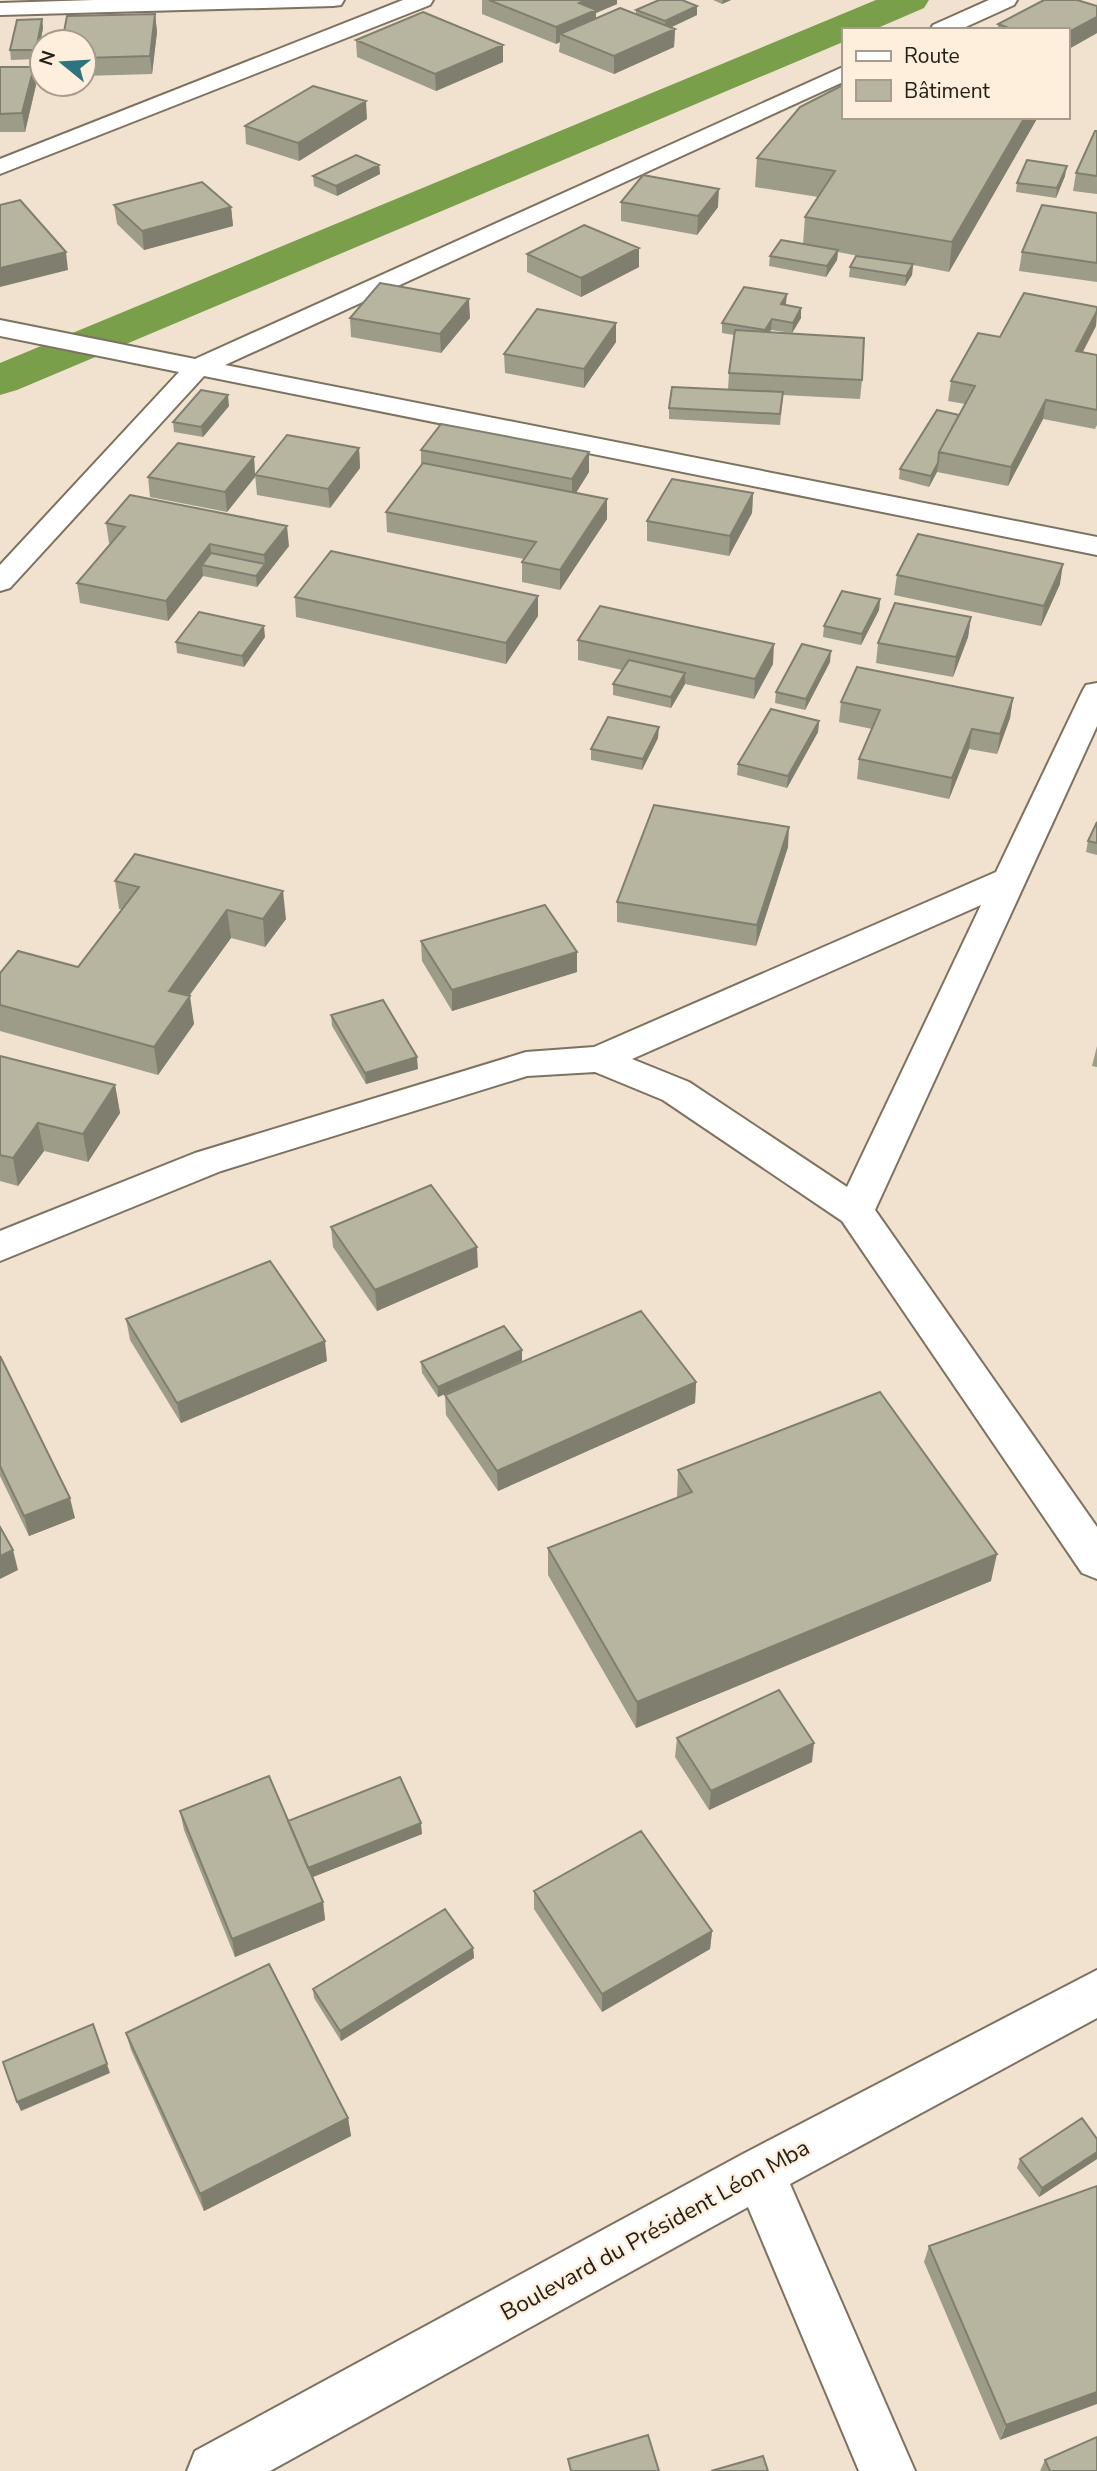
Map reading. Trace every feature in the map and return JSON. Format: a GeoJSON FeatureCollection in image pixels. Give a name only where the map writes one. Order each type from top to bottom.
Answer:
{"type":"FeatureCollection","features":[{"type":"Feature","properties":{"kind":"street"},"geometry":{"type":"LineString","coordinates":[[0,9],[333,0]]}},
{"type":"Feature","properties":{"kind":"street"},"geometry":{"type":"LineString","coordinates":[[0,167],[422,0]]}},
{"type":"Feature","properties":{"kind":"street"},"geometry":{"type":"LineString","coordinates":[[945,28],[1006,0]]}},
{"type":"Feature","properties":{"kind":"street"},"geometry":{"type":"LineString","coordinates":[[0,582],[198,367],[842,74]]}},
{"type":"Feature","properties":{"kind":"street"},"geometry":{"type":"LineString","coordinates":[[0,328],[1097,546]]}},
{"type":"Feature","properties":{"kind":"street"},"geometry":{"type":"LineString","coordinates":[[855,1211],[1097,692]]}},
{"type":"Feature","properties":{"kind":"street"},"geometry":{"type":"LineString","coordinates":[[0,1247],[208,1162],[526,1064],[599,1059],[1010,879]]}},
{"type":"Feature","properties":{"kind":"street"},"geometry":{"type":"LineString","coordinates":[[599,1059],[676,1091],[855,1211],[1097,1561]]}},
{"type":"Feature","properties":{"kind":"street","name":"Boulevard du Président Léon Mba"},"geometry":{"type":"LineString","coordinates":[[215,2471],[759,2173],[1097,1993]]}},
{"type":"Feature","properties":{"kind":"street"},"geometry":{"type":"LineString","coordinates":[[759,2173],[887,2471]]}},
{"type":"Feature","properties":{"kind":"building"},"geometry":{"type":"Polygon","coordinates":[[[489,0],[586,0],[579,3],[596,10],[556,27],[489,0]]]}},
{"type":"Feature","properties":{"kind":"building"},"geometry":{"type":"Polygon","coordinates":[[[659,0],[682,0],[697,6],[665,21],[636,10],[659,0]]]}},
{"type":"Feature","properties":{"kind":"building"},"geometry":{"type":"Polygon","coordinates":[[[1044,0],[1077,0],[1097,6],[1097,17],[1069,32],[1069,28],[1009,28],[998,24],[1044,0]]]}},
{"type":"Feature","properties":{"kind":"building"},"geometry":{"type":"Polygon","coordinates":[[[620,8],[675,29],[614,56],[560,34],[620,8]]]}},
{"type":"Feature","properties":{"kind":"building"},"geometry":{"type":"Polygon","coordinates":[[[423,12],[503,45],[435,74],[356,40],[423,12]]]}},
{"type":"Feature","properties":{"kind":"building"},"geometry":{"type":"Polygon","coordinates":[[[155,14],[150,56],[98,58],[98,28],[65,28],[67,16],[155,14]]]}},
{"type":"Feature","properties":{"kind":"building"},"geometry":{"type":"Polygon","coordinates":[[[42,19],[40,28],[28,28],[28,50],[10,50],[17,20],[42,19]]]}},
{"type":"Feature","properties":{"kind":"building"},"geometry":{"type":"Polygon","coordinates":[[[0,67],[28,67],[28,90],[22,113],[0,114],[0,67]]]}},
{"type":"Feature","properties":{"kind":"building"},"geometry":{"type":"Polygon","coordinates":[[[313,86],[366,101],[298,143],[245,126],[313,86]]]}},
{"type":"Feature","properties":{"kind":"building"},"geometry":{"type":"Polygon","coordinates":[[[842,86],[842,119],[1024,119],[952,242],[805,217],[835,171],[757,158],[800,107],[842,86]]]}},
{"type":"Feature","properties":{"kind":"building"},"geometry":{"type":"Polygon","coordinates":[[[1095,131],[1097,176],[1076,173],[1095,131]]]}},
{"type":"Feature","properties":{"kind":"building"},"geometry":{"type":"Polygon","coordinates":[[[356,155],[379,165],[336,186],[313,176],[356,155]]]}},
{"type":"Feature","properties":{"kind":"building"},"geometry":{"type":"Polygon","coordinates":[[[1027,160],[1067,166],[1057,188],[1017,183],[1027,160]]]}},
{"type":"Feature","properties":{"kind":"building"},"geometry":{"type":"Polygon","coordinates":[[[643,175],[719,189],[698,216],[621,202],[643,175]]]}},
{"type":"Feature","properties":{"kind":"building"},"geometry":{"type":"Polygon","coordinates":[[[202,182],[231,207],[142,231],[114,205],[202,182]]]}},
{"type":"Feature","properties":{"kind":"building"},"geometry":{"type":"Polygon","coordinates":[[[20,200],[66,252],[0,268],[0,205],[20,200]]]}},
{"type":"Feature","properties":{"kind":"building"},"geometry":{"type":"Polygon","coordinates":[[[1042,205],[1097,213],[1097,263],[1022,252],[1042,205]]]}},
{"type":"Feature","properties":{"kind":"building"},"geometry":{"type":"Polygon","coordinates":[[[584,225],[639,248],[581,278],[527,254],[584,225]]]}},
{"type":"Feature","properties":{"kind":"building"},"geometry":{"type":"Polygon","coordinates":[[[781,240],[838,250],[827,266],[770,256],[781,240]]]}},
{"type":"Feature","properties":{"kind":"building"},"geometry":{"type":"Polygon","coordinates":[[[856,256],[913,264],[906,276],[850,267],[856,256]]]}},
{"type":"Feature","properties":{"kind":"building"},"geometry":{"type":"Polygon","coordinates":[[[380,283],[469,299],[440,334],[350,318],[380,283]]]}},
{"type":"Feature","properties":{"kind":"building"},"geometry":{"type":"Polygon","coordinates":[[[744,287],[787,294],[781,304],[801,308],[793,323],[772,319],[765,330],[722,323],[744,287]]]}},
{"type":"Feature","properties":{"kind":"building"},"geometry":{"type":"Polygon","coordinates":[[[1024,293],[1097,307],[1076,351],[1097,355],[1097,410],[1046,400],[1011,467],[939,452],[975,386],[951,381],[978,333],[1000,337],[1024,293]]]}},
{"type":"Feature","properties":{"kind":"building"},"geometry":{"type":"Polygon","coordinates":[[[537,309],[616,323],[584,369],[504,354],[537,309]]]}},
{"type":"Feature","properties":{"kind":"building"},"geometry":{"type":"Polygon","coordinates":[[[735,330],[864,338],[862,380],[729,373],[735,330]]]}},
{"type":"Feature","properties":{"kind":"building"},"geometry":{"type":"Polygon","coordinates":[[[672,387],[783,392],[780,414],[669,408],[672,387]]]}},
{"type":"Feature","properties":{"kind":"building"},"geometry":{"type":"Polygon","coordinates":[[[201,390],[228,395],[201,427],[173,422],[201,390]]]}},
{"type":"Feature","properties":{"kind":"building"},"geometry":{"type":"Polygon","coordinates":[[[937,410],[959,415],[939,452],[938,463],[931,476],[900,469],[937,410]]]}},
{"type":"Feature","properties":{"kind":"building"},"geometry":{"type":"Polygon","coordinates":[[[441,424],[589,452],[572,479],[421,450],[441,424]]]}},
{"type":"Feature","properties":{"kind":"building"},"geometry":{"type":"Polygon","coordinates":[[[287,435],[359,448],[328,489],[255,475],[287,435]]]}},
{"type":"Feature","properties":{"kind":"building"},"geometry":{"type":"Polygon","coordinates":[[[178,443],[254,457],[225,492],[148,477],[178,443]]]}},
{"type":"Feature","properties":{"kind":"building"},"geometry":{"type":"Polygon","coordinates":[[[423,463],[607,499],[560,570],[522,562],[536,542],[386,512],[423,463]]]}},
{"type":"Feature","properties":{"kind":"building"},"geometry":{"type":"Polygon","coordinates":[[[672,479],[753,493],[730,536],[647,521],[672,479]]]}},
{"type":"Feature","properties":{"kind":"building"},"geometry":{"type":"Polygon","coordinates":[[[130,495],[287,526],[264,555],[210,544],[166,601],[77,583],[125,527],[106,523],[130,495]]]}},
{"type":"Feature","properties":{"kind":"building"},"geometry":{"type":"Polygon","coordinates":[[[918,534],[1063,564],[1044,606],[897,575],[918,534]]]}},
{"type":"Feature","properties":{"kind":"building"},"geometry":{"type":"Polygon","coordinates":[[[331,551],[538,596],[506,643],[295,597],[331,551]]]}},
{"type":"Feature","properties":{"kind":"building"},"geometry":{"type":"Polygon","coordinates":[[[211,553],[265,564],[256,576],[202,565],[211,553]]]}},
{"type":"Feature","properties":{"kind":"building"},"geometry":{"type":"Polygon","coordinates":[[[842,591],[880,599],[862,634],[824,626],[842,591]]]}},
{"type":"Feature","properties":{"kind":"building"},"geometry":{"type":"Polygon","coordinates":[[[895,603],[971,617],[956,657],[878,643],[895,603]]]}},
{"type":"Feature","properties":{"kind":"building"},"geometry":{"type":"Polygon","coordinates":[[[600,606],[774,644],[755,679],[578,640],[600,606]]]}},
{"type":"Feature","properties":{"kind":"building"},"geometry":{"type":"Polygon","coordinates":[[[199,612],[264,626],[242,656],[176,642],[199,612]]]}},
{"type":"Feature","properties":{"kind":"building"},"geometry":{"type":"Polygon","coordinates":[[[802,644],[831,651],[806,699],[776,692],[802,644]]]}},
{"type":"Feature","properties":{"kind":"building"},"geometry":{"type":"Polygon","coordinates":[[[629,660],[685,673],[671,697],[613,684],[629,660]]]}},
{"type":"Feature","properties":{"kind":"building"},"geometry":{"type":"Polygon","coordinates":[[[857,667],[1013,698],[1000,734],[972,729],[952,778],[859,759],[880,710],[841,702],[857,667]]]}},
{"type":"Feature","properties":{"kind":"building"},"geometry":{"type":"Polygon","coordinates":[[[771,709],[819,721],[788,776],[738,764],[771,709]]]}},
{"type":"Feature","properties":{"kind":"building"},"geometry":{"type":"Polygon","coordinates":[[[608,717],[659,727],[643,759],[591,749],[608,717]]]}},
{"type":"Feature","properties":{"kind":"building"},"geometry":{"type":"Polygon","coordinates":[[[654,805],[789,827],[757,925],[617,902],[654,805]]]}},
{"type":"Feature","properties":{"kind":"building"},"geometry":{"type":"Polygon","coordinates":[[[1097,822],[1097,843],[1088,841],[1097,822]]]}},
{"type":"Feature","properties":{"kind":"building"},"geometry":{"type":"Polygon","coordinates":[[[135,854],[283,891],[263,919],[227,910],[169,991],[190,996],[154,1047],[0,1005],[0,973],[18,951],[78,967],[139,887],[115,881],[135,854]]]}},
{"type":"Feature","properties":{"kind":"building"},"geometry":{"type":"Polygon","coordinates":[[[545,905],[577,952],[452,990],[421,941],[545,905]]]}},
{"type":"Feature","properties":{"kind":"building"},"geometry":{"type":"Polygon","coordinates":[[[383,1000],[417,1057],[365,1073],[331,1015],[383,1000]]]}},
{"type":"Feature","properties":{"kind":"building"},"geometry":{"type":"Polygon","coordinates":[[[0,1056],[115,1085],[83,1134],[38,1123],[13,1158],[0,1155],[0,1056]]]}},
{"type":"Feature","properties":{"kind":"building"},"geometry":{"type":"Polygon","coordinates":[[[431,1185],[477,1247],[375,1290],[331,1227],[431,1185]]]}},
{"type":"Feature","properties":{"kind":"building"},"geometry":{"type":"Polygon","coordinates":[[[270,1261],[325,1341],[177,1403],[126,1319],[270,1261]]]}},
{"type":"Feature","properties":{"kind":"building"},"geometry":{"type":"Polygon","coordinates":[[[641,1311],[696,1382],[497,1471],[445,1395],[641,1311]]]}},
{"type":"Feature","properties":{"kind":"building"},"geometry":{"type":"Polygon","coordinates":[[[504,1326],[522,1350],[438,1387],[421,1362],[504,1326]]]}},
{"type":"Feature","properties":{"kind":"building"},"geometry":{"type":"Polygon","coordinates":[[[0,1356],[70,1498],[24,1516],[0,1466],[0,1356]]]}},
{"type":"Feature","properties":{"kind":"building"},"geometry":{"type":"Polygon","coordinates":[[[880,1392],[997,1554],[637,1702],[548,1548],[692,1492],[678,1470],[880,1392]]]}},
{"type":"Feature","properties":{"kind":"building"},"geometry":{"type":"Polygon","coordinates":[[[0,1527],[13,1550],[0,1556],[0,1527]]]}},
{"type":"Feature","properties":{"kind":"building"},"geometry":{"type":"Polygon","coordinates":[[[779,1690],[814,1743],[711,1791],[677,1738],[779,1690]]]}},
{"type":"Feature","properties":{"kind":"building"},"geometry":{"type":"Polygon","coordinates":[[[269,1776],[323,1902],[232,1939],[180,1811],[269,1776]]]}},
{"type":"Feature","properties":{"kind":"building"},"geometry":{"type":"Polygon","coordinates":[[[400,1777],[421,1823],[308,1868],[288,1821],[400,1777]]]}},
{"type":"Feature","properties":{"kind":"building"},"geometry":{"type":"Polygon","coordinates":[[[641,1831],[712,1931],[602,1994],[534,1891],[641,1831]]]}},
{"type":"Feature","properties":{"kind":"building"},"geometry":{"type":"Polygon","coordinates":[[[445,1909],[473,1948],[340,2031],[313,1989],[445,1909]]]}},
{"type":"Feature","properties":{"kind":"building"},"geometry":{"type":"Polygon","coordinates":[[[269,1964],[348,2118],[200,2194],[126,2033],[269,1964]]]}},
{"type":"Feature","properties":{"kind":"building"},"geometry":{"type":"Polygon","coordinates":[[[93,2024],[107,2064],[17,2102],[3,2062],[93,2024]]]}},
{"type":"Feature","properties":{"kind":"building"},"geometry":{"type":"Polygon","coordinates":[[[1082,2118],[1097,2139],[1097,2152],[1042,2188],[1020,2159],[1082,2118]]]}},
{"type":"Feature","properties":{"kind":"building"},"geometry":{"type":"Polygon","coordinates":[[[1097,2186],[1097,2392],[1006,2425],[929,2246],[1097,2186]]]}},
{"type":"Feature","properties":{"kind":"building"},"geometry":{"type":"Polygon","coordinates":[[[648,2435],[659,2471],[571,2471],[568,2459],[648,2435]]]}},
{"type":"Feature","properties":{"kind":"building"},"geometry":{"type":"Polygon","coordinates":[[[1097,2437],[1097,2471],[1050,2471],[1045,2460],[1097,2437]]]}},
{"type":"Feature","properties":{"kind":"building"},"geometry":{"type":"Polygon","coordinates":[[[763,2456],[768,2471],[711,2471],[763,2456]]]}},
{"type":"Feature","properties":{"kind":"waterway"},"geometry":{"type":"LineString","coordinates":[[843,28],[910,0]]}},
{"type":"Feature","properties":{"kind":"waterway"},"geometry":{"type":"LineString","coordinates":[[0,380],[842,28]]}}]}
